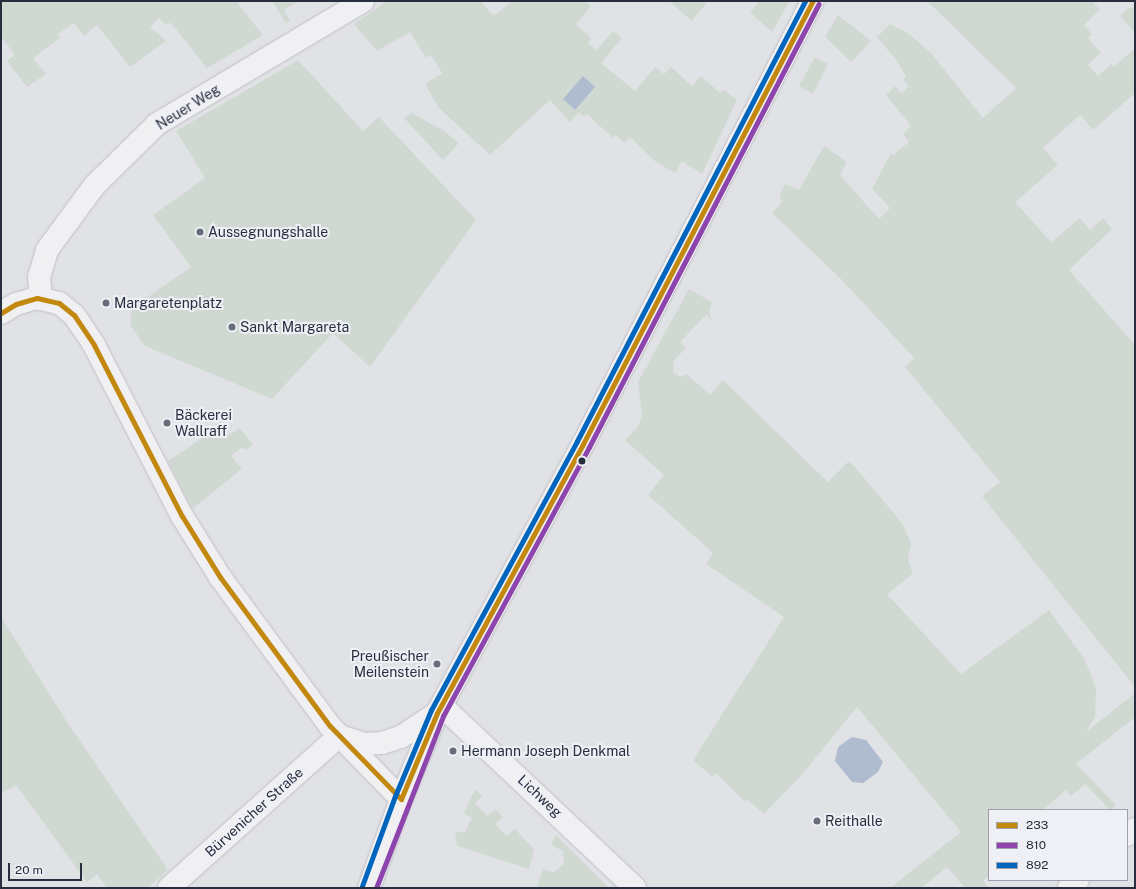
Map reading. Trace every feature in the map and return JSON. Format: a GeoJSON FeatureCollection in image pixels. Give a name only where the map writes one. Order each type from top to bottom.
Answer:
{"type":"FeatureCollection","features":[{"type":"Feature","properties":{"kind":"street","name":"Neuer Weg"},"geometry":{"type":"LineString","coordinates":[[41,299],[40,270],[48,250],[62,228],[95,185],[157,124],[363,1]]}},
{"type":"Feature","properties":{"kind":"street"},"geometry":{"type":"LineString","coordinates":[[369,888],[401,799],[440,710],[583,444],[813,1]]}},
{"type":"Feature","properties":{"kind":"street"},"geometry":{"type":"LineString","coordinates":[[1,313],[23,301],[41,299],[59,303],[81,323],[193,535],[271,648],[339,736],[401,799]]}},
{"type":"Feature","properties":{"kind":"street"},"geometry":{"type":"LineString","coordinates":[[339,736],[366,744],[382,743],[401,737],[440,710]]}},
{"type":"Feature","properties":{"kind":"street","name":"Lichweg"},"geometry":{"type":"LineString","coordinates":[[440,710],[635,888]]}},
{"type":"Feature","properties":{"kind":"street","name":"Bürvenicher Straße"},"geometry":{"type":"LineString","coordinates":[[169,888],[339,736]]}},
{"type":"Feature","properties":{"kind":"street"},"geometry":{"type":"LineString","coordinates":[[1069,888],[1077,881]]}},
{"type":"Feature","properties":{"kind":"shaded area"},"geometry":{"type":"Polygon","coordinates":[[[1,1],[236,1],[263,35],[207,68],[171,23],[165,24],[159,18],[150,27],[166,41],[130,67],[97,25],[84,36],[74,23],[58,34],[60,38],[33,58],[46,74],[27,87],[7,61],[15,55],[1,36],[1,1]]]}},
{"type":"Feature","properties":{"kind":"shaded area"},"geometry":{"type":"Polygon","coordinates":[[[272,1],[298,1],[284,10],[290,20],[286,23],[272,1]]]}},
{"type":"Feature","properties":{"kind":"shaded area"},"geometry":{"type":"Polygon","coordinates":[[[387,1],[481,1],[493,16],[513,1],[585,1],[591,6],[576,24],[591,38],[588,43],[597,50],[613,31],[622,38],[601,63],[635,91],[655,67],[664,74],[671,67],[692,86],[701,76],[720,93],[723,89],[737,100],[702,174],[682,161],[675,173],[656,162],[630,137],[625,143],[616,135],[613,138],[587,114],[584,117],[579,112],[570,122],[550,100],[490,155],[438,107],[425,84],[442,73],[431,55],[426,58],[410,32],[377,51],[354,24],[387,1]]]}},
{"type":"Feature","properties":{"kind":"shaded area"},"geometry":{"type":"Polygon","coordinates":[[[669,1],[708,1],[692,21],[669,1]]]}},
{"type":"Feature","properties":{"kind":"shaded area"},"geometry":{"type":"Polygon","coordinates":[[[760,1],[789,1],[772,32],[750,13],[760,1]]]}},
{"type":"Feature","properties":{"kind":"shaded area"},"geometry":{"type":"Polygon","coordinates":[[[927,1],[1092,1],[1100,10],[1084,25],[1092,34],[1088,38],[1101,53],[1088,65],[1098,76],[1111,64],[1114,67],[1135,48],[1135,93],[1093,130],[1080,115],[1043,148],[1058,165],[1015,202],[1051,242],[1080,218],[1090,230],[1103,218],[1112,229],[1069,270],[1135,345],[1135,687],[982,496],[1000,482],[905,367],[914,358],[841,279],[772,213],[782,202],[780,194],[785,184],[799,190],[824,146],[847,162],[840,175],[879,219],[890,208],[872,189],[891,153],[893,155],[909,142],[903,134],[911,126],[886,95],[895,86],[902,93],[909,86],[903,80],[906,76],[897,61],[877,37],[890,24],[908,33],[931,53],[983,118],[1016,88],[927,1]]]}},
{"type":"Feature","properties":{"kind":"shaded area"},"geometry":{"type":"Polygon","coordinates":[[[1135,7],[1135,33],[1120,16],[1127,9],[1135,7]]]}},
{"type":"Feature","properties":{"kind":"shaded area"},"geometry":{"type":"Polygon","coordinates":[[[838,15],[871,41],[851,62],[825,37],[838,15]]]}},
{"type":"Feature","properties":{"kind":"shaded area"},"geometry":{"type":"Polygon","coordinates":[[[815,57],[828,64],[813,94],[799,86],[815,57]]]}},
{"type":"Feature","properties":{"kind":"shaded area"},"geometry":{"type":"Polygon","coordinates":[[[298,60],[363,131],[379,117],[476,220],[370,367],[333,333],[272,399],[145,346],[130,325],[132,308],[191,267],[153,215],[205,178],[176,131],[298,60]]]}},
{"type":"Feature","properties":{"kind":"shaded area"},"geometry":{"type":"Polygon","coordinates":[[[411,113],[443,130],[459,143],[443,160],[404,118],[411,113]]]}},
{"type":"Feature","properties":{"kind":"shaded area"},"geometry":{"type":"Polygon","coordinates":[[[689,289],[712,302],[709,312],[712,321],[706,315],[680,342],[686,348],[674,360],[673,373],[681,377],[687,374],[710,395],[723,380],[828,482],[849,461],[854,466],[902,523],[911,543],[908,559],[913,574],[887,594],[961,674],[1049,610],[1085,660],[1096,688],[1095,717],[1086,732],[1135,693],[1135,717],[1076,764],[1116,805],[1109,809],[1085,784],[1071,796],[1066,790],[1044,809],[988,809],[988,877],[983,881],[989,888],[965,888],[947,867],[921,888],[890,888],[961,832],[857,707],[800,777],[764,814],[747,799],[745,802],[716,773],[712,777],[693,760],[784,617],[706,564],[713,553],[648,495],[664,475],[625,440],[638,427],[642,415],[638,382],[689,289]]]}},
{"type":"Feature","properties":{"kind":"shaded area"},"geometry":{"type":"Polygon","coordinates":[[[220,426],[227,436],[240,428],[253,445],[246,450],[243,447],[231,456],[242,469],[192,509],[168,461],[220,426]]]}},
{"type":"Feature","properties":{"kind":"shaded area"},"geometry":{"type":"Polygon","coordinates":[[[3,620],[67,722],[168,870],[148,888],[107,888],[97,874],[87,882],[16,785],[1,794],[1,622],[3,620]]]}},
{"type":"Feature","properties":{"kind":"shaded area"},"geometry":{"type":"Polygon","coordinates":[[[475,789],[482,796],[475,803],[487,816],[495,809],[503,817],[495,824],[506,836],[515,829],[534,849],[529,869],[457,846],[455,835],[457,831],[464,833],[472,818],[464,813],[475,789]]]}},
{"type":"Feature","properties":{"kind":"shaded area"},"geometry":{"type":"Polygon","coordinates":[[[556,835],[609,888],[537,888],[543,869],[554,872],[564,864],[563,851],[551,845],[556,835]]]}},
{"type":"Feature","properties":{"kind":"water"},"geometry":{"type":"Polygon","coordinates":[[[583,76],[595,87],[575,110],[563,99],[583,76]]]}},
{"type":"Feature","properties":{"kind":"water"},"geometry":{"type":"Polygon","coordinates":[[[852,737],[866,740],[883,762],[878,772],[863,783],[852,782],[835,761],[838,747],[852,737]]]}},
{"type":"Feature","properties":{"kind":"transit line","name":"892"},"geometry":{"type":"LineString","coordinates":[[362,886],[395,796],[431,710],[577,441],[805,1]]}},
{"type":"Feature","properties":{"kind":"transit line","name":"233"},"geometry":{"type":"LineString","coordinates":[[1,313],[16,304],[37,298],[59,303],[74,315],[94,345],[182,516],[220,577],[330,726],[401,799],[437,713],[583,444],[813,1]]}},
{"type":"Feature","properties":{"kind":"transit line","name":"810"},"geometry":{"type":"LineString","coordinates":[[376,888],[443,716],[589,447],[819,4]]}},
{"type":"Feature","properties":{"kind":"place","name":"Aussegnungshalle"},"geometry":{"type":"Point","coordinates":[200,232]}},
{"type":"Feature","properties":{"kind":"place","name":"Margaretenplatz"},"geometry":{"type":"Point","coordinates":[106,303]}},
{"type":"Feature","properties":{"kind":"place","name":"Sankt Margareta"},"geometry":{"type":"Point","coordinates":[232,327]}},
{"type":"Feature","properties":{"kind":"place","name":"Bäckerei Wallraff"},"geometry":{"type":"Point","coordinates":[167,423]}},
{"type":"Feature","properties":{"kind":"place","name":"Preußischer Meilenstein"},"geometry":{"type":"Point","coordinates":[437,664]}},
{"type":"Feature","properties":{"kind":"place","name":"Hermann Joseph Denkmal"},"geometry":{"type":"Point","coordinates":[453,751]}},
{"type":"Feature","properties":{"kind":"place","name":"Reithalle"},"geometry":{"type":"Point","coordinates":[817,821]}}]}
